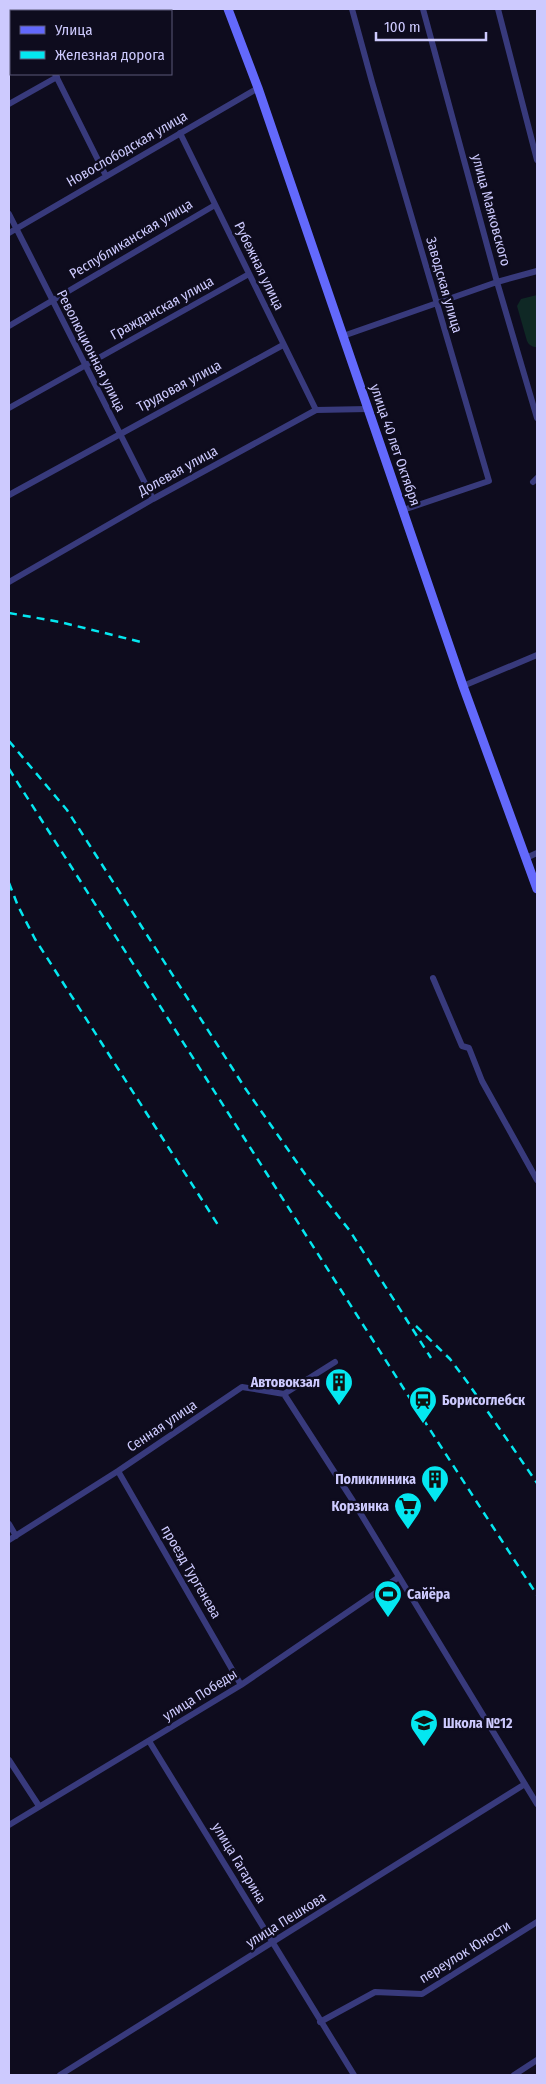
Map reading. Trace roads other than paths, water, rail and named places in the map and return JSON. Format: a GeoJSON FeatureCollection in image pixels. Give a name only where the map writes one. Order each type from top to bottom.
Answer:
{"type":"FeatureCollection","features":[{"type":"Feature","properties":{"kind":"street","name":"улица 40 лет Октября"},"geometry":{"type":"LineString","coordinates":[[228,9],[258,88],[463,686],[537,889]]}},
{"type":"Feature","properties":{"kind":"street","name":"Заводская улица"},"geometry":{"type":"LineString","coordinates":[[352,9],[489,481],[403,510]]}},
{"type":"Feature","properties":{"kind":"street","name":"улица Маяковского"},"geometry":{"type":"LineString","coordinates":[[423,9],[497,282],[537,418]]}},
{"type":"Feature","properties":{"kind":"street"},"geometry":{"type":"LineString","coordinates":[[498,9],[537,160]]}},
{"type":"Feature","properties":{"kind":"street"},"geometry":{"type":"LineString","coordinates":[[9,104],[56,75],[106,176]]}},
{"type":"Feature","properties":{"kind":"street","name":"Новослободская улица"},"geometry":{"type":"LineString","coordinates":[[9,233],[258,88]]}},
{"type":"Feature","properties":{"kind":"street","name":"Рубежная улица"},"geometry":{"type":"LineString","coordinates":[[180,133],[316,410]]}},
{"type":"Feature","properties":{"kind":"street","name":"Республиканская улица"},"geometry":{"type":"LineString","coordinates":[[9,326],[215,205]]}},
{"type":"Feature","properties":{"kind":"street","name":"Революционная улица"},"geometry":{"type":"LineString","coordinates":[[9,214],[118,433],[153,498]]}},
{"type":"Feature","properties":{"kind":"street"},"geometry":{"type":"LineString","coordinates":[[343,336],[497,282],[537,271]]}},
{"type":"Feature","properties":{"kind":"street","name":"Гражданская улица"},"geometry":{"type":"LineString","coordinates":[[9,408],[249,274]]}},
{"type":"Feature","properties":{"kind":"street","name":"Трудовая улица"},"geometry":{"type":"LineString","coordinates":[[9,494],[283,344]]}},
{"type":"Feature","properties":{"kind":"street","name":"Долевая улица"},"geometry":{"type":"LineString","coordinates":[[9,582],[153,498],[316,410],[368,408]]}},
{"type":"Feature","properties":{"kind":"street"},"geometry":{"type":"LineString","coordinates":[[463,686],[537,655]]}},
{"type":"Feature","properties":{"kind":"street"},"geometry":{"type":"LineString","coordinates":[[526,858],[537,852]]}},
{"type":"Feature","properties":{"kind":"street"},"geometry":{"type":"LineString","coordinates":[[433,978],[462,1046],[469,1048],[482,1081],[537,1180]]}},
{"type":"Feature","properties":{"kind":"street"},"geometry":{"type":"LineString","coordinates":[[335,1362],[284,1394],[399,1577],[537,1804]]}},
{"type":"Feature","properties":{"kind":"street","name":"Сенная улица"},"geometry":{"type":"LineString","coordinates":[[9,1540],[118,1471],[242,1387],[284,1394]]}},
{"type":"Feature","properties":{"kind":"street","name":"проезд Тургенева"},"geometry":{"type":"LineString","coordinates":[[118,1471],[241,1685]]}},
{"type":"Feature","properties":{"kind":"street"},"geometry":{"type":"LineString","coordinates":[[9,1524],[16,1536]]}},
{"type":"Feature","properties":{"kind":"street","name":"улица Победы"},"geometry":{"type":"LineString","coordinates":[[9,1825],[241,1685],[399,1577]]}},
{"type":"Feature","properties":{"kind":"street","name":"улица Гагарина"},"geometry":{"type":"LineString","coordinates":[[149,1741],[354,2075]]}},
{"type":"Feature","properties":{"kind":"street"},"geometry":{"type":"LineString","coordinates":[[9,1760],[39,1806]]}},
{"type":"Feature","properties":{"kind":"street","name":"улица Пешкова"},"geometry":{"type":"LineString","coordinates":[[60,2075],[525,1784]]}},
{"type":"Feature","properties":{"kind":"street","name":"переулок Юности"},"geometry":{"type":"LineString","coordinates":[[320,2022],[375,1992],[422,1994],[537,1922]]}},
{"type":"Feature","properties":{"kind":"street"},"geometry":{"type":"LineString","coordinates":[[514,2075],[537,2060]]}},
{"type":"Feature","properties":{"kind":"railway"},"geometry":{"type":"LineString","coordinates":[[9,613],[60,622],[145,643]]}},
{"type":"Feature","properties":{"kind":"railway"},"geometry":{"type":"LineString","coordinates":[[9,741],[67,810],[245,1088],[305,1174],[350,1231],[431,1358]]}},
{"type":"Feature","properties":{"kind":"railway"},"geometry":{"type":"LineString","coordinates":[[9,769],[537,1595]]}},
{"type":"Feature","properties":{"kind":"railway"},"geometry":{"type":"LineString","coordinates":[[9,883],[18,906],[35,939],[220,1228]]}},
{"type":"Feature","properties":{"kind":"railway"},"geometry":{"type":"LineString","coordinates":[[416,1326],[450,1359],[537,1483]]}},
{"type":"Feature","properties":{"kind":"place","name":"Автовокзал"},"geometry":{"type":"Point","coordinates":[339,1406]}},
{"type":"Feature","properties":{"kind":"place","name":"Борисоглебск"},"geometry":{"type":"Point","coordinates":[423,1424]}},
{"type":"Feature","properties":{"kind":"place","name":"Поликлиника"},"geometry":{"type":"Point","coordinates":[435,1503]}},
{"type":"Feature","properties":{"kind":"place","name":"Корзинка"},"geometry":{"type":"Point","coordinates":[408,1530]}},
{"type":"Feature","properties":{"kind":"place","name":"Сайёра"},"geometry":{"type":"Point","coordinates":[388,1618]}},
{"type":"Feature","properties":{"kind":"place","name":"Школа №12"},"geometry":{"type":"Point","coordinates":[424,1747]}}]}
